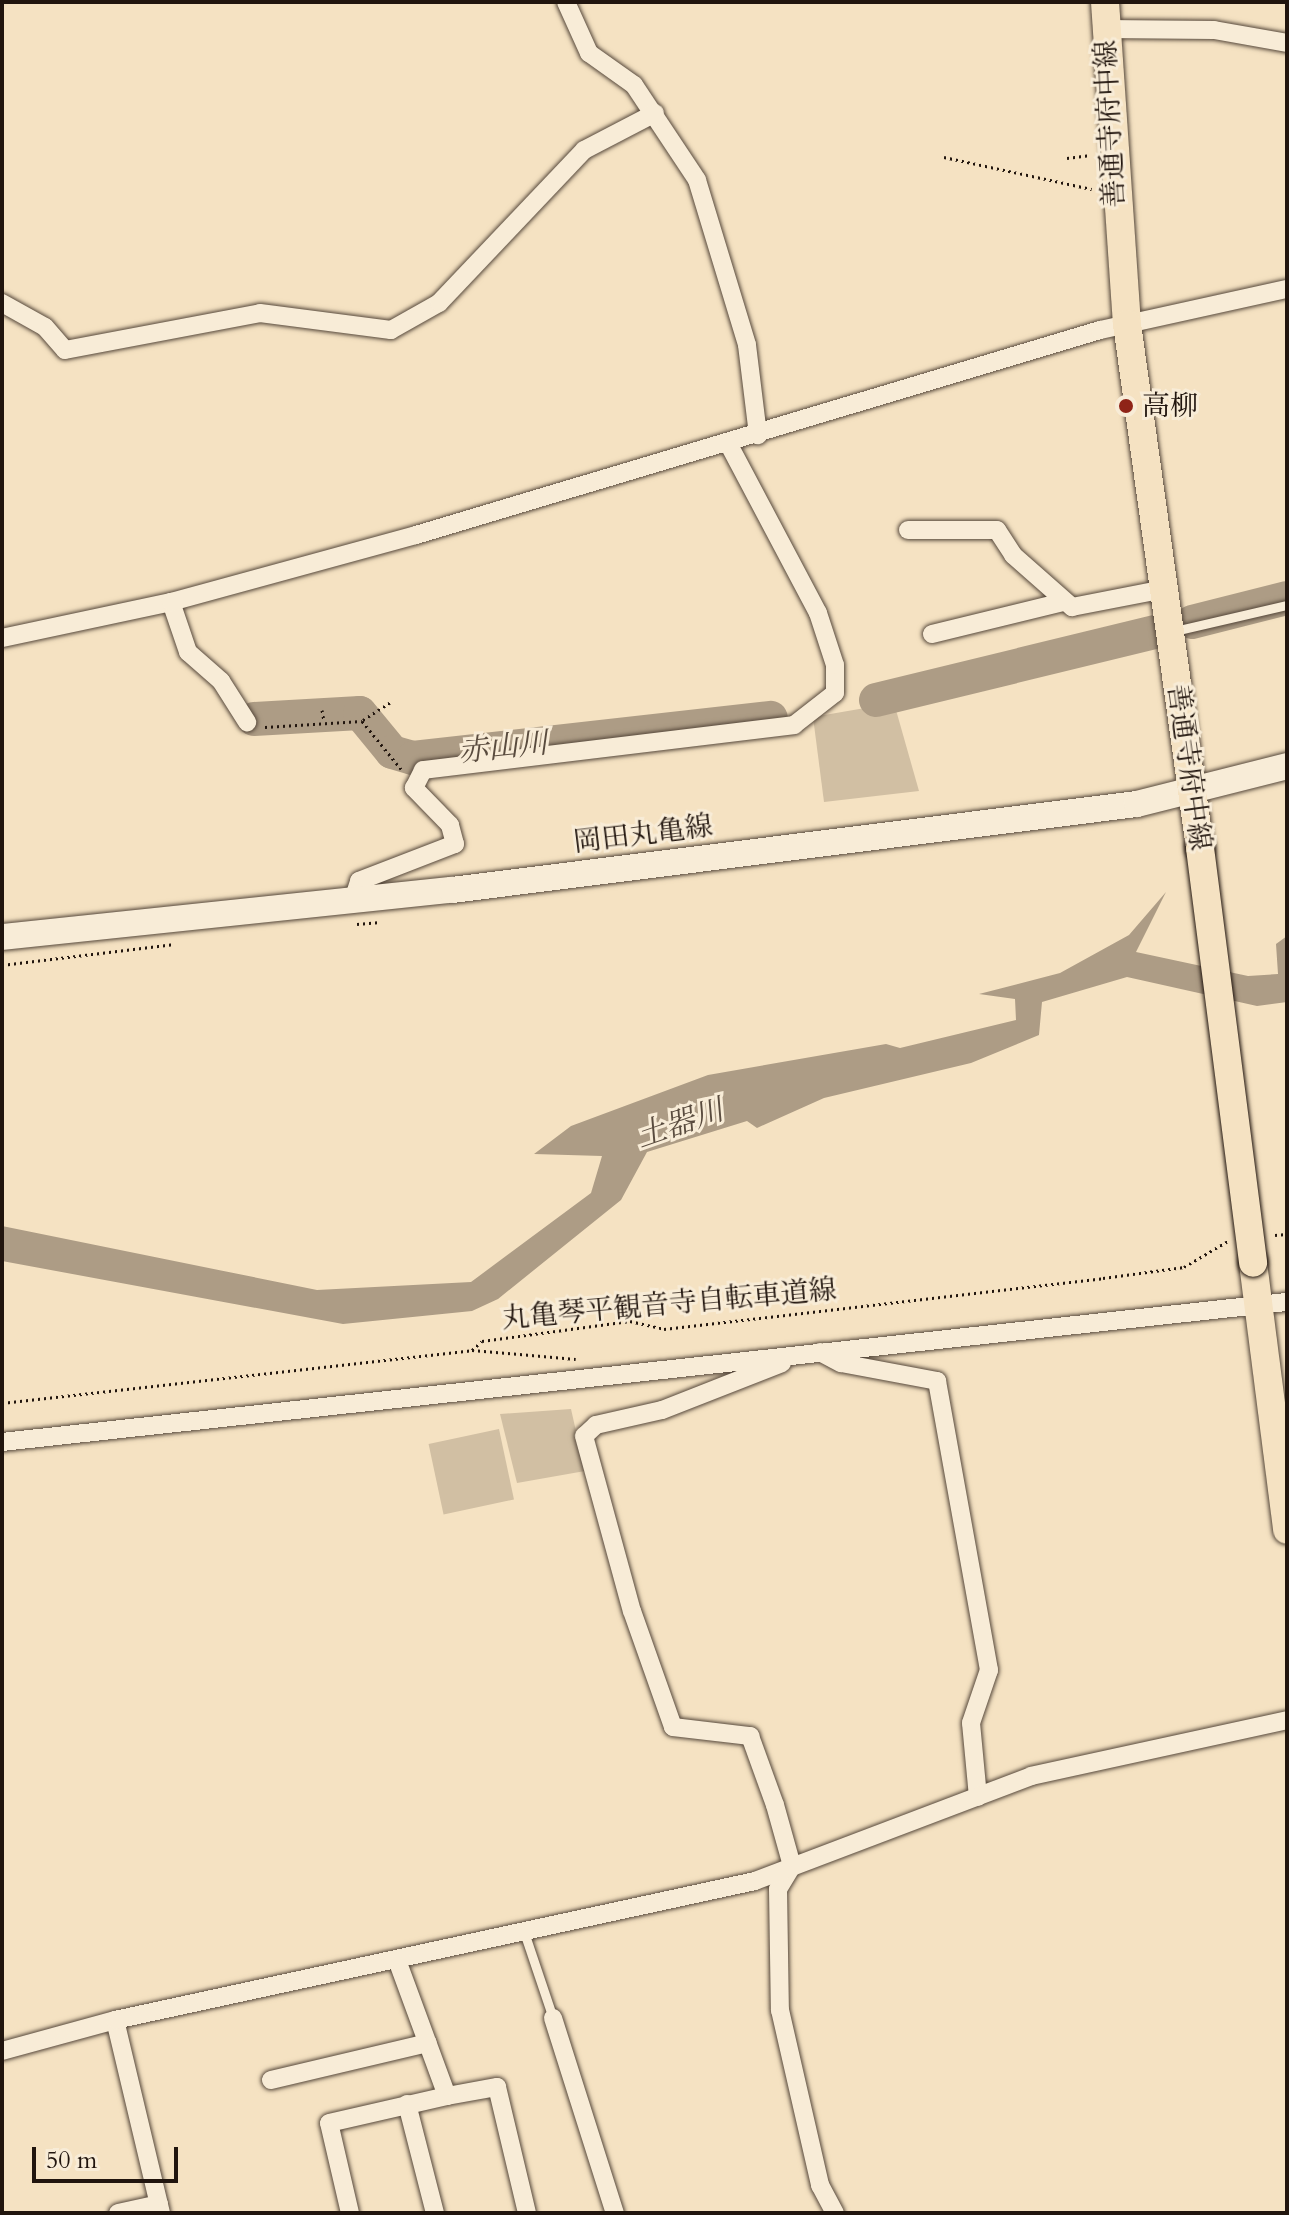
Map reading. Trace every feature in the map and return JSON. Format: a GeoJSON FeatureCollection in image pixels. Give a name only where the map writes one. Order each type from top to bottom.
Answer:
{"type":"FeatureCollection","features":[{"type":"Feature","properties":{"kind":"main road","name":"善通寺府中線"},"geometry":{"type":"LineString","coordinates":[[1105,16],[1110,153],[1127,324],[1200,848],[1247,1251],[1287,1530]]}},
{"type":"Feature","properties":{"kind":"main road","name":"岡田丸亀線"},"geometry":{"type":"LineString","coordinates":[[2,937],[353,900],[1137,804],[1287,766]]}},
{"type":"Feature","properties":{"kind":"street"},"geometry":{"type":"LineString","coordinates":[[566,2],[589,53],[634,85],[697,180],[747,345],[758,435]]}},
{"type":"Feature","properties":{"kind":"street"},"geometry":{"type":"LineString","coordinates":[[1105,16],[1287,43]]}},
{"type":"Feature","properties":{"kind":"street"},"geometry":{"type":"LineString","coordinates":[[2,303],[45,327],[65,350],[260,313],[391,330],[439,303],[584,150],[655,113]]}},
{"type":"Feature","properties":{"kind":"street"},"geometry":{"type":"LineString","coordinates":[[2,638],[171,602],[758,435],[1127,324],[1287,289]]}},
{"type":"Feature","properties":{"kind":"street"},"geometry":{"type":"LineString","coordinates":[[353,900],[359,881],[455,844],[450,825],[414,788],[416,777],[443,765],[794,725],[835,693],[835,665],[812,600],[728,443]]}},
{"type":"Feature","properties":{"kind":"street"},"geometry":{"type":"LineString","coordinates":[[908,530],[997,530],[1063,602]]}},
{"type":"Feature","properties":{"kind":"street"},"geometry":{"type":"LineString","coordinates":[[932,634],[1063,602],[1089,609],[1165,589]]}},
{"type":"Feature","properties":{"kind":"street"},"geometry":{"type":"LineString","coordinates":[[171,602],[188,652],[221,681],[247,722]]}},
{"type":"Feature","properties":{"kind":"street"},"geometry":{"type":"LineString","coordinates":[[2,1442],[1287,1302]]}},
{"type":"Feature","properties":{"kind":"street"},"geometry":{"type":"LineString","coordinates":[[835,2213],[820,2185],[780,2010],[778,1889],[792,1866],[750,1736],[673,1727],[632,1611],[584,1436],[596,1425],[662,1410],[812,1353],[841,1363],[937,1381],[989,1670],[971,1723],[978,1797]]}},
{"type":"Feature","properties":{"kind":"street"},"geometry":{"type":"LineString","coordinates":[[2,2051],[115,2020],[671,1902],[792,1866],[1031,1776],[1287,1720]]}},
{"type":"Feature","properties":{"kind":"street"},"geometry":{"type":"LineString","coordinates":[[397,1960],[447,2096]]}},
{"type":"Feature","properties":{"kind":"street"},"geometry":{"type":"LineString","coordinates":[[553,2018],[615,2213]]}},
{"type":"Feature","properties":{"kind":"street"},"geometry":{"type":"LineString","coordinates":[[115,2020],[160,2208],[118,2213]]}},
{"type":"Feature","properties":{"kind":"street"},"geometry":{"type":"LineString","coordinates":[[271,2080],[428,2043]]}},
{"type":"Feature","properties":{"kind":"street"},"geometry":{"type":"LineString","coordinates":[[350,2213],[329,2123],[497,2087],[527,2213]]}},
{"type":"Feature","properties":{"kind":"street"},"geometry":{"type":"LineString","coordinates":[[407,2104],[435,2213]]}},
{"type":"Feature","properties":{"kind":"lane"},"geometry":{"type":"LineString","coordinates":[[1170,631],[1287,605]]}},
{"type":"Feature","properties":{"kind":"lane"},"geometry":{"type":"LineString","coordinates":[[524,1932],[553,2018]]}},
{"type":"Feature","properties":{"kind":"path"},"geometry":{"type":"LineString","coordinates":[[1067,158],[1110,153]]}},
{"type":"Feature","properties":{"kind":"path"},"geometry":{"type":"LineString","coordinates":[[944,157],[1113,195]]}},
{"type":"Feature","properties":{"kind":"path"},"geometry":{"type":"LineString","coordinates":[[362,721],[367,712],[392,701]]}},
{"type":"Feature","properties":{"kind":"path"},"geometry":{"type":"LineString","coordinates":[[322,710],[324,721]]}},
{"type":"Feature","properties":{"kind":"path"},"geometry":{"type":"LineString","coordinates":[[362,721],[392,761],[416,777]]}},
{"type":"Feature","properties":{"kind":"path"},"geometry":{"type":"LineString","coordinates":[[247,722],[362,721]]}},
{"type":"Feature","properties":{"kind":"path"},"geometry":{"type":"LineString","coordinates":[[1269,1235],[1287,1234]]}},
{"type":"Feature","properties":{"kind":"path","name":"丸亀琴平観音寺自転車道線"},"geometry":{"type":"LineString","coordinates":[[2,1403],[472,1350],[482,1341],[630,1321],[691,1326],[1184,1267],[1247,1251]]}},
{"type":"Feature","properties":{"kind":"path"},"geometry":{"type":"LineString","coordinates":[[472,1350],[587,1360]]}},
{"type":"Feature","properties":{"kind":"shaded area"},"geometry":{"type":"Polygon","coordinates":[[[894,703],[919,791],[824,802],[813,717],[894,703]]]}},
{"type":"Feature","properties":{"kind":"shaded area"},"geometry":{"type":"Polygon","coordinates":[[[571,1409],[585,1471],[517,1483],[500,1414],[571,1409]]]}},
{"type":"Feature","properties":{"kind":"shaded area"},"geometry":{"type":"Polygon","coordinates":[[[499,1429],[514,1499],[444,1514],[429,1444],[499,1429]]]}},
{"type":"Feature","properties":{"kind":"water","name":"土器川"},"geometry":{"type":"Polygon","coordinates":[[[1166,892],[1136,952],[1248,976],[1278,974],[1276,944],[1287,936],[1287,1002],[1257,1006],[1127,977],[1042,1002],[1039,1035],[971,1063],[824,1098],[757,1128],[747,1121],[647,1152],[621,1200],[498,1299],[472,1311],[343,1324],[2,1261],[2,1226],[317,1290],[471,1282],[591,1193],[602,1156],[534,1154],[571,1126],[708,1075],[886,1044],[900,1048],[1016,1020],[1015,999],[979,994],[1060,973],[1129,935],[1166,892]]]}},
{"type":"Feature","properties":{"kind":"waterway","name":"赤山川"},"geometry":{"type":"LineString","coordinates":[[1192,622],[1287,598]]}},
{"type":"Feature","properties":{"kind":"waterway","name":"赤山川"},"geometry":{"type":"LineString","coordinates":[[876,700],[1156,632]]}},
{"type":"Feature","properties":{"kind":"waterway","name":"赤山川"},"geometry":{"type":"LineString","coordinates":[[254,719],[360,713],[392,752],[413,758],[771,718]]}},
{"type":"Feature","properties":{"kind":"place","name":"高柳"},"geometry":{"type":"Point","coordinates":[1126,406]}}]}
